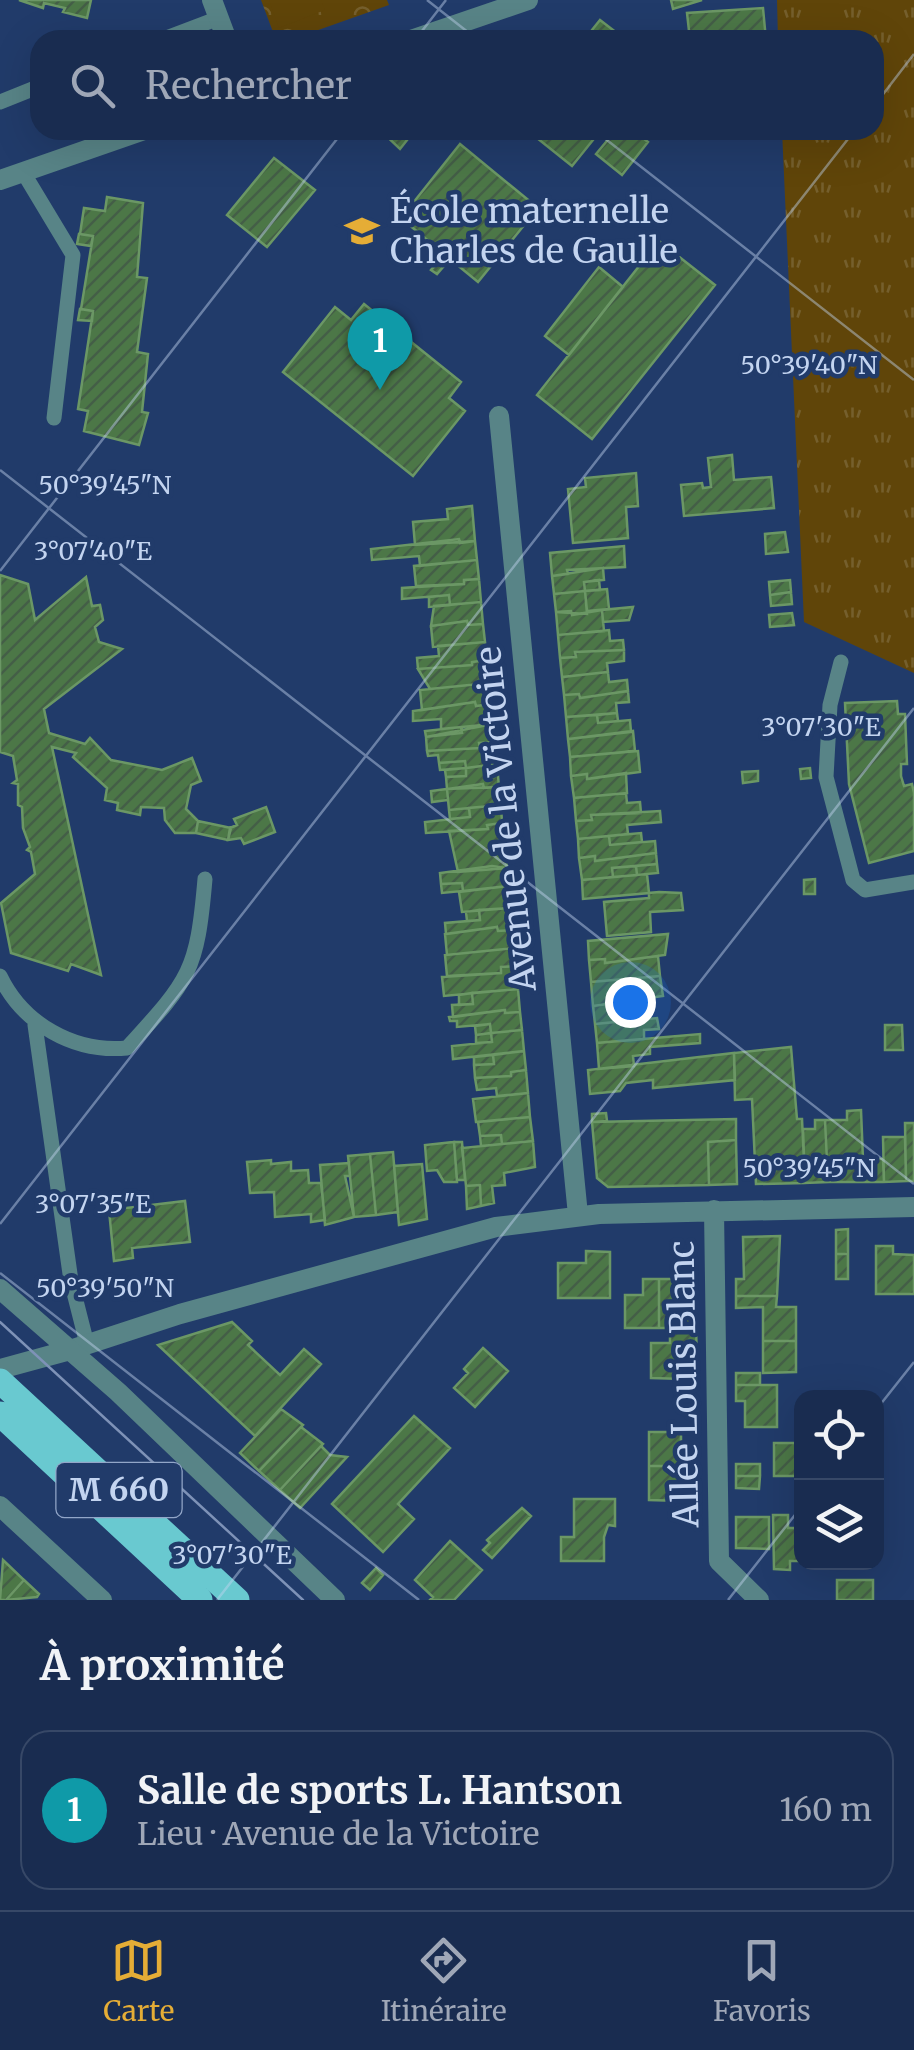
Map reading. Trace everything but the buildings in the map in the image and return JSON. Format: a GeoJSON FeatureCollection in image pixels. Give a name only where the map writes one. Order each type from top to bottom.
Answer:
{"type":"FeatureCollection","features":[{"type":"Feature","properties":{"kind":"main road","name":"M 660"},"geometry":{"type":"LineString","coordinates":[[0,1382],[237,1600]]}},
{"type":"Feature","properties":{"kind":"main road","name":"M 660"},"geometry":{"type":"LineString","coordinates":[[0,1414],[200,1600]]}},
{"type":"Feature","properties":{"kind":"street"},"geometry":{"type":"LineString","coordinates":[[440,30],[528,0]]}},
{"type":"Feature","properties":{"kind":"street"},"geometry":{"type":"LineString","coordinates":[[0,180],[115,140]]}},
{"type":"Feature","properties":{"kind":"street","name":"Avenue de la Victoire"},"geometry":{"type":"LineString","coordinates":[[499,416],[578,1216]]}},
{"type":"Feature","properties":{"kind":"street"},"geometry":{"type":"LineString","coordinates":[[0,1368],[421,1245],[496,1227],[578,1216],[914,1207]]}},
{"type":"Feature","properties":{"kind":"street","name":"Allée Louis Blanc"},"geometry":{"type":"LineString","coordinates":[[714,1210],[719,1562],[759,1600]]}},
{"type":"Feature","properties":{"kind":"street"},"geometry":{"type":"LineString","coordinates":[[0,1290],[78,1347],[336,1600]]}},
{"type":"Feature","properties":{"kind":"street"},"geometry":{"type":"LineString","coordinates":[[0,1506],[102,1600]]}},
{"type":"Feature","properties":{"kind":"lane"},"geometry":{"type":"LineString","coordinates":[[179,30],[216,9]]}},
{"type":"Feature","properties":{"kind":"lane"},"geometry":{"type":"LineString","coordinates":[[0,102],[30,90]]}},
{"type":"Feature","properties":{"kind":"lane"},"geometry":{"type":"LineString","coordinates":[[23,172],[73,254],[54,418]]}},
{"type":"Feature","properties":{"kind":"lane"},"geometry":{"type":"LineString","coordinates":[[840,662],[830,705],[826,777],[853,880],[865,890],[914,882]]}},
{"type":"Feature","properties":{"kind":"lane"},"geometry":{"type":"LineString","coordinates":[[0,976],[12,1001],[35,1024],[103,1050],[127,1048],[186,980],[199,944],[205,878]]}},
{"type":"Feature","properties":{"kind":"lane"},"geometry":{"type":"LineString","coordinates":[[35,1024],[78,1347]]}},
{"type":"Feature","properties":{"kind":"green space"},"geometry":{"type":"Polygon","coordinates":[[[261,0],[387,0],[389,5],[318,30],[272,30],[261,0]]]}},
{"type":"Feature","properties":{"kind":"green space"},"geometry":{"type":"Polygon","coordinates":[[[269,0],[321,0],[325,10],[279,28],[269,0]]]}},
{"type":"Feature","properties":{"kind":"green space"},"geometry":{"type":"Polygon","coordinates":[[[777,0],[914,0],[914,673],[804,622],[782,140],[884,140],[884,30],[778,30],[777,0]]]}},
{"type":"Feature","properties":{"kind":"tram line"},"geometry":{"type":"LineString","coordinates":[[0,1322],[303,1600]]}},
{"type":"Feature","properties":{"kind":"place","name":"École maternelle Charles de Gaulle"},"geometry":{"type":"Point","coordinates":[362,231]}},
{"type":"Feature","properties":{"kind":"place","name":"Salle de sports L. Hantson"},"geometry":{"type":"Point","coordinates":[380,390]}}]}
